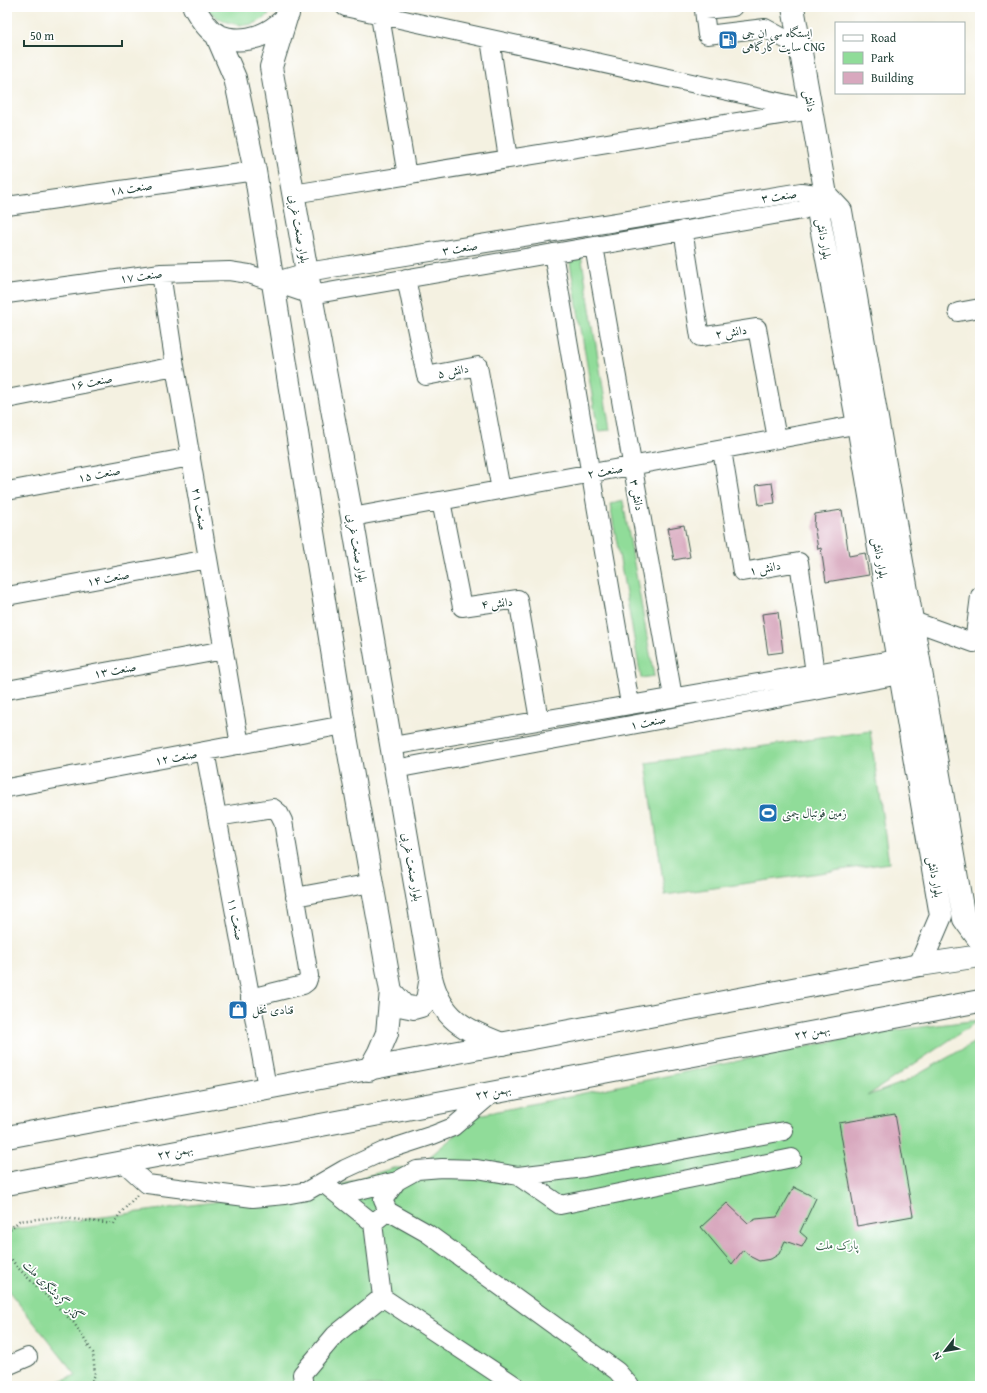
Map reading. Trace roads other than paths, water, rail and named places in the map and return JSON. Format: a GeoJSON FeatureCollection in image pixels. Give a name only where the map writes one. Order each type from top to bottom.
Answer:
{"type":"FeatureCollection","features":[{"type":"Feature","properties":{"kind":"main road"},"geometry":{"type":"LineString","coordinates":[[194,7],[200,17],[216,34],[235,78],[255,171],[344,725],[391,991],[387,1033],[369,1070]]}},
{"type":"Feature","properties":{"kind":"main road","name":"دانش"},"geometry":{"type":"LineString","coordinates":[[793,7],[826,195]]}},
{"type":"Feature","properties":{"kind":"main road"},"geometry":{"type":"LineString","coordinates":[[216,34],[235,40],[253,38],[270,32],[288,12]]}},
{"type":"Feature","properties":{"kind":"main road","name":"بلوار صنعت غربی"},"geometry":{"type":"LineString","coordinates":[[288,12],[272,67],[293,194],[392,746],[431,978],[435,995],[450,1017],[477,1035],[502,1044]]}},
{"type":"Feature","properties":{"kind":"main road","name":"بلوار دانش"},"geometry":{"type":"LineString","coordinates":[[826,195],[819,216],[913,621],[964,919],[980,941]]}},
{"type":"Feature","properties":{"kind":"main road","name":"بلوار دانش"},"geometry":{"type":"LineString","coordinates":[[868,423],[892,624],[941,916],[920,965]]}},
{"type":"Feature","properties":{"kind":"main road"},"geometry":{"type":"LineString","coordinates":[[892,624],[913,621]]}},
{"type":"Feature","properties":{"kind":"main road"},"geometry":{"type":"LineString","coordinates":[[7,1137],[920,965],[980,956]]}},
{"type":"Feature","properties":{"kind":"main road"},"geometry":{"type":"LineString","coordinates":[[391,991],[404,1006],[414,1008],[421,1006],[427,1000],[431,978]]}},
{"type":"Feature","properties":{"kind":"main road","name":"۲۲ بهمن"},"geometry":{"type":"LineString","coordinates":[[7,1184],[980,1001]]}},
{"type":"Feature","properties":{"kind":"street"},"geometry":{"type":"LineString","coordinates":[[345,7],[380,16],[811,110]]}},
{"type":"Feature","properties":{"kind":"street"},"geometry":{"type":"LineString","coordinates":[[733,7],[704,10],[707,35],[765,28],[800,48]]}},
{"type":"Feature","properties":{"kind":"street"},"geometry":{"type":"LineString","coordinates":[[380,16],[407,176]]}},
{"type":"Feature","properties":{"kind":"street"},"geometry":{"type":"LineString","coordinates":[[490,39],[508,159]]}},
{"type":"Feature","properties":{"kind":"street"},"geometry":{"type":"LineString","coordinates":[[293,194],[811,110]]}},
{"type":"Feature","properties":{"kind":"street","name":"صنعت ۱۸"},"geometry":{"type":"LineString","coordinates":[[7,206],[255,171]]}},
{"type":"Feature","properties":{"kind":"street","name":"صنعت ۳"},"geometry":{"type":"LineString","coordinates":[[273,282],[307,272],[801,192],[826,195]]}},
{"type":"Feature","properties":{"kind":"street","name":"صنعت ۳"},"geometry":{"type":"LineString","coordinates":[[311,295],[803,210],[826,195]]}},
{"type":"Feature","properties":{"kind":"street","name":"دانش ۲"},"geometry":{"type":"LineString","coordinates":[[683,230],[700,337],[757,328],[777,440]]}},
{"type":"Feature","properties":{"kind":"street","name":"دانش ۳"},"geometry":{"type":"LineString","coordinates":[[594,246],[673,697]]}},
{"type":"Feature","properties":{"kind":"street"},"geometry":{"type":"LineString","coordinates":[[553,253],[630,704]]}},
{"type":"Feature","properties":{"kind":"street","name":"صنعت ۱۷"},"geometry":{"type":"LineString","coordinates":[[7,294],[161,272],[229,271],[249,274],[311,295]]}},
{"type":"Feature","properties":{"kind":"street","name":"صنعت ۲۱"},"geometry":{"type":"LineString","coordinates":[[161,272],[175,366],[240,744]]}},
{"type":"Feature","properties":{"kind":"street","name":"دانش ۵"},"geometry":{"type":"LineString","coordinates":[[406,278],[426,376],[478,366],[501,490]]}},
{"type":"Feature","properties":{"kind":"street"},"geometry":{"type":"LineString","coordinates":[[958,312],[980,308]]}},
{"type":"Feature","properties":{"kind":"street","name":"صنعت ۱۶"},"geometry":{"type":"LineString","coordinates":[[7,399],[175,366]]}},
{"type":"Feature","properties":{"kind":"street","name":"صنعت ۲"},"geometry":{"type":"LineString","coordinates":[[352,517],[868,423]]}},
{"type":"Feature","properties":{"kind":"street","name":"دانش ۱"},"geometry":{"type":"LineString","coordinates":[[722,450],[742,572],[799,562],[815,673]]}},
{"type":"Feature","properties":{"kind":"street","name":"صنعت ۱۵"},"geometry":{"type":"LineString","coordinates":[[7,491],[191,456]]}},
{"type":"Feature","properties":{"kind":"street","name":"دانش ۴"},"geometry":{"type":"LineString","coordinates":[[441,501],[462,607],[518,599],[539,720]]}},
{"type":"Feature","properties":{"kind":"street","name":"صنعت ۱۴"},"geometry":{"type":"LineString","coordinates":[[7,596],[208,559]]}},
{"type":"Feature","properties":{"kind":"street"},"geometry":{"type":"LineString","coordinates":[[913,621],[974,643],[980,596]]}},
{"type":"Feature","properties":{"kind":"street","name":"صنعت ۱۳"},"geometry":{"type":"LineString","coordinates":[[7,690],[224,650]]}},
{"type":"Feature","properties":{"kind":"street","name":"صنعت ۱"},"geometry":{"type":"LineString","coordinates":[[392,746],[815,673],[899,667]]}},
{"type":"Feature","properties":{"kind":"street","name":"صنعت ۱"},"geometry":{"type":"LineString","coordinates":[[395,769],[899,667]]}},
{"type":"Feature","properties":{"kind":"street","name":"صنعت ۱۲"},"geometry":{"type":"LineString","coordinates":[[7,788],[344,725]]}},
{"type":"Feature","properties":{"kind":"street","name":"صنعت ۱۱"},"geometry":{"type":"LineString","coordinates":[[205,751],[267,1087]]}},
{"type":"Feature","properties":{"kind":"street"},"geometry":{"type":"LineString","coordinates":[[217,817],[273,808],[279,813],[283,821],[309,976],[307,982],[302,986],[250,998]]}},
{"type":"Feature","properties":{"kind":"street"},"geometry":{"type":"LineString","coordinates":[[295,897],[372,883]]}},
{"type":"Feature","properties":{"kind":"street"},"geometry":{"type":"LineString","coordinates":[[123,1162],[147,1184],[254,1198],[308,1191],[323,1184],[345,1169],[384,1151],[453,1127],[494,1092]]}},
{"type":"Feature","properties":{"kind":"street"},"geometry":{"type":"LineString","coordinates":[[338,1195],[397,1181],[417,1170],[442,1168],[477,1169],[518,1176],[584,1168],[784,1131]]}},
{"type":"Feature","properties":{"kind":"street"},"geometry":{"type":"LineString","coordinates":[[518,1176],[560,1205],[792,1158]]}},
{"type":"Feature","properties":{"kind":"street"},"geometry":{"type":"LineString","coordinates":[[397,1181],[383,1200],[388,1211],[427,1233],[617,1371],[630,1386]]}},
{"type":"Feature","properties":{"kind":"street"},"geometry":{"type":"LineString","coordinates":[[323,1184],[373,1223],[382,1297],[516,1386]]}},
{"type":"Feature","properties":{"kind":"street"},"geometry":{"type":"LineString","coordinates":[[373,1223],[388,1211]]}},
{"type":"Feature","properties":{"kind":"street"},"geometry":{"type":"LineString","coordinates":[[304,1386],[302,1374],[335,1335],[382,1297]]}},
{"type":"Feature","properties":{"kind":"street"},"geometry":{"type":"LineString","coordinates":[[7,1366],[28,1357]]}},
{"type":"Feature","properties":{"kind":"place","name":"ایستگاه سی ان جی سایت کارگاهی CNG"},"geometry":{"type":"Point","coordinates":[728,40]}},
{"type":"Feature","properties":{"kind":"place","name":"زمین فوتبال چمنی"},"geometry":{"type":"Point","coordinates":[768,813]}},
{"type":"Feature","properties":{"kind":"place","name":"قنادی نخل"},"geometry":{"type":"Point","coordinates":[238,1010]}},
{"type":"Feature","properties":{"kind":"park label","name":"پارک ملت"},"geometry":{"type":"Point","coordinates":[837,1245]}}]}
